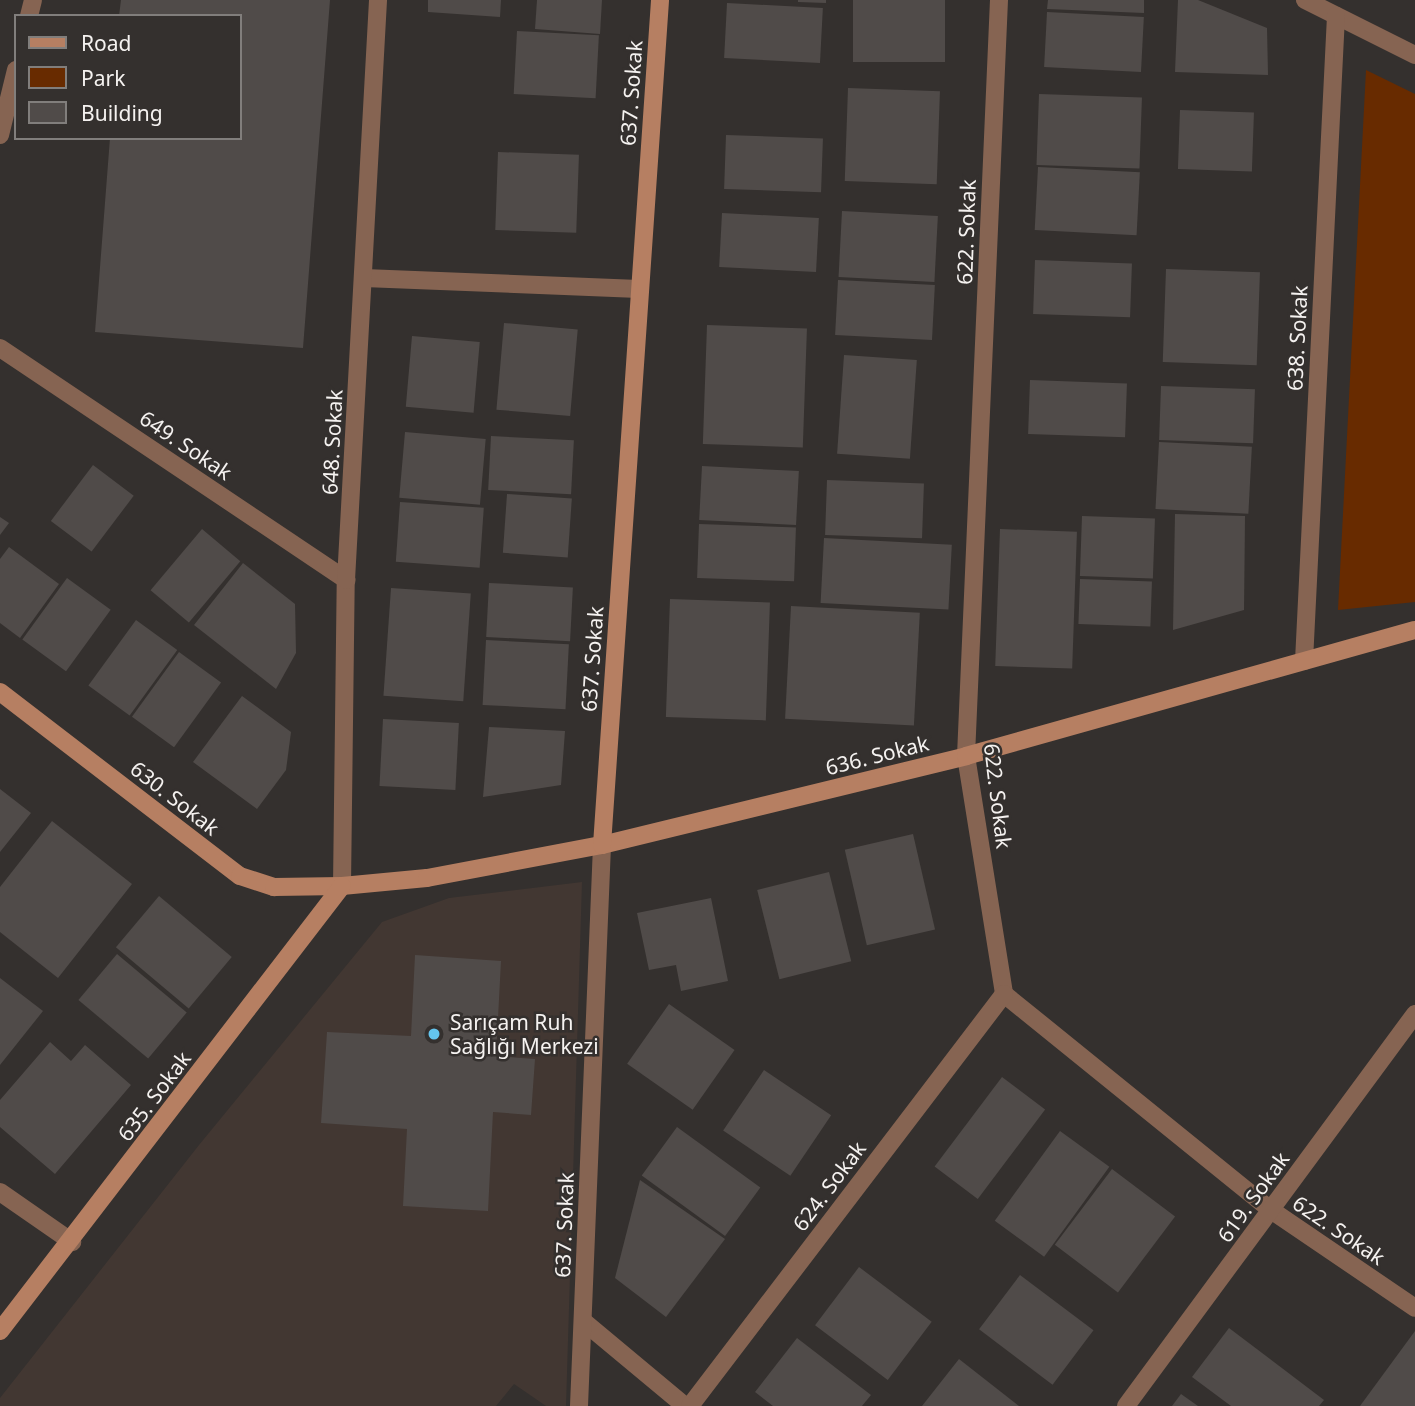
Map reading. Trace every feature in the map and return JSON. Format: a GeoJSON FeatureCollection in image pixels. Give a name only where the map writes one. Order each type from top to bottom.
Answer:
{"type":"FeatureCollection","features":[{"type":"Feature","properties":{"kind":"street","name":"648. Sokak"},"geometry":{"type":"LineString","coordinates":[[342,886],[346,580],[378,0]]}},
{"type":"Feature","properties":{"kind":"street","name":"637. Sokak"},"geometry":{"type":"LineString","coordinates":[[579,1406],[602,845],[660,0]]}},
{"type":"Feature","properties":{"kind":"street","name":"622. Sokak"},"geometry":{"type":"LineString","coordinates":[[999,0],[966,756],[1004,994],[1271,1210],[1415,1308]]}},
{"type":"Feature","properties":{"kind":"street"},"geometry":{"type":"LineString","coordinates":[[1305,0],[1415,55]]}},
{"type":"Feature","properties":{"kind":"street","name":"638. Sokak"},"geometry":{"type":"LineString","coordinates":[[1304,662],[1336,16]]}},
{"type":"Feature","properties":{"kind":"street"},"geometry":{"type":"LineString","coordinates":[[0,135],[14,78]]}},
{"type":"Feature","properties":{"kind":"street"},"geometry":{"type":"LineString","coordinates":[[364,278],[639,289]]}},
{"type":"Feature","properties":{"kind":"street","name":"649. Sokak"},"geometry":{"type":"LineString","coordinates":[[0,348],[346,580]]}},
{"type":"Feature","properties":{"kind":"street","name":"636. Sokak"},"geometry":{"type":"LineString","coordinates":[[342,886],[427,878],[602,845],[966,756],[1415,630]]}},
{"type":"Feature","properties":{"kind":"street","name":"630. Sokak"},"geometry":{"type":"LineString","coordinates":[[0,692],[240,876],[274,887],[342,886]]}},
{"type":"Feature","properties":{"kind":"street","name":"635. Sokak"},"geometry":{"type":"LineString","coordinates":[[0,1331],[72,1242],[342,886]]}},
{"type":"Feature","properties":{"kind":"street","name":"624. Sokak"},"geometry":{"type":"LineString","coordinates":[[687,1406],[1004,994]]}},
{"type":"Feature","properties":{"kind":"street","name":"619. Sokak"},"geometry":{"type":"LineString","coordinates":[[1126,1406],[1415,1014]]}},
{"type":"Feature","properties":{"kind":"street"},"geometry":{"type":"LineString","coordinates":[[0,1192],[72,1242]]}},
{"type":"Feature","properties":{"kind":"street"},"geometry":{"type":"LineString","coordinates":[[583,1321],[687,1406]]}},
{"type":"Feature","properties":{"kind":"shaded area","name":"Sarıçam Ruh Sağlığı Merkezi"},"geometry":{"type":"Polygon","coordinates":[[[582,882],[566,1406],[546,1406],[514,1384],[496,1406],[0,1406],[0,1398],[199,1145],[382,922],[449,898],[582,882]]]}},
{"type":"Feature","properties":{"kind":"green space"},"geometry":{"type":"Polygon","coordinates":[[[1366,70],[1415,94],[1415,602],[1338,610],[1366,70]]]}},
{"type":"Feature","properties":{"kind":"building"},"geometry":{"type":"Polygon","coordinates":[[[121,0],[330,0],[303,348],[95,332],[110,140],[242,140],[242,14],[119,14],[121,0]]]}},
{"type":"Feature","properties":{"kind":"building"},"geometry":{"type":"Polygon","coordinates":[[[428,0],[501,0],[500,17],[428,12],[428,0]]]}},
{"type":"Feature","properties":{"kind":"building"},"geometry":{"type":"Polygon","coordinates":[[[537,0],[602,0],[600,34],[535,29],[537,0]]]}},
{"type":"Feature","properties":{"kind":"building"},"geometry":{"type":"Polygon","coordinates":[[[826,0],[826,3],[798,2],[826,0]]]}},
{"type":"Feature","properties":{"kind":"building"},"geometry":{"type":"Polygon","coordinates":[[[853,0],[945,0],[945,62],[853,62],[853,0]]]}},
{"type":"Feature","properties":{"kind":"building"},"geometry":{"type":"Polygon","coordinates":[[[1048,0],[1144,0],[1144,13],[1047,9],[1048,0]]]}},
{"type":"Feature","properties":{"kind":"building"},"geometry":{"type":"Polygon","coordinates":[[[1178,0],[1198,0],[1267,28],[1268,75],[1175,72],[1178,0]]]}},
{"type":"Feature","properties":{"kind":"building"},"geometry":{"type":"Polygon","coordinates":[[[727,3],[823,8],[820,63],[724,58],[727,3]]]}},
{"type":"Feature","properties":{"kind":"building"},"geometry":{"type":"Polygon","coordinates":[[[1047,12],[1144,17],[1141,72],[1044,67],[1047,12]]]}},
{"type":"Feature","properties":{"kind":"building"},"geometry":{"type":"Polygon","coordinates":[[[517,31],[599,35],[596,98],[514,94],[517,31]]]}},
{"type":"Feature","properties":{"kind":"building"},"geometry":{"type":"Polygon","coordinates":[[[848,88],[940,91],[937,184],[845,181],[848,88]]]}},
{"type":"Feature","properties":{"kind":"building"},"geometry":{"type":"Polygon","coordinates":[[[1039,94],[1142,98],[1139,169],[1037,165],[1039,94]]]}},
{"type":"Feature","properties":{"kind":"building"},"geometry":{"type":"Polygon","coordinates":[[[1180,110],[1254,113],[1252,172],[1178,169],[1180,110]]]}},
{"type":"Feature","properties":{"kind":"building"},"geometry":{"type":"Polygon","coordinates":[[[726,135],[823,138],[821,192],[724,189],[726,135]]]}},
{"type":"Feature","properties":{"kind":"building"},"geometry":{"type":"Polygon","coordinates":[[[498,152],[579,155],[576,233],[495,230],[498,152]]]}},
{"type":"Feature","properties":{"kind":"building"},"geometry":{"type":"Polygon","coordinates":[[[1038,167],[1140,172],[1137,235],[1035,230],[1038,167]]]}},
{"type":"Feature","properties":{"kind":"building"},"geometry":{"type":"Polygon","coordinates":[[[842,211],[938,216],[934,282],[839,277],[842,211]]]}},
{"type":"Feature","properties":{"kind":"building"},"geometry":{"type":"Polygon","coordinates":[[[722,213],[819,218],[816,272],[719,267],[722,213]]]}},
{"type":"Feature","properties":{"kind":"building"},"geometry":{"type":"Polygon","coordinates":[[[1035,260],[1132,263],[1130,317],[1033,314],[1035,260]]]}},
{"type":"Feature","properties":{"kind":"building"},"geometry":{"type":"Polygon","coordinates":[[[1166,269],[1260,272],[1257,365],[1163,362],[1166,269]]]}},
{"type":"Feature","properties":{"kind":"building"},"geometry":{"type":"Polygon","coordinates":[[[838,280],[935,285],[932,340],[835,335],[838,280]]]}},
{"type":"Feature","properties":{"kind":"building"},"geometry":{"type":"Polygon","coordinates":[[[504,323],[578,329],[570,416],[496,410],[504,323]]]}},
{"type":"Feature","properties":{"kind":"building"},"geometry":{"type":"Polygon","coordinates":[[[707,325],[807,328],[803,447],[703,444],[707,325]]]}},
{"type":"Feature","properties":{"kind":"building"},"geometry":{"type":"Polygon","coordinates":[[[412,336],[480,342],[474,413],[406,407],[412,336]]]}},
{"type":"Feature","properties":{"kind":"building"},"geometry":{"type":"Polygon","coordinates":[[[844,355],[917,360],[910,459],[837,454],[844,355]]]}},
{"type":"Feature","properties":{"kind":"building"},"geometry":{"type":"Polygon","coordinates":[[[1030,380],[1127,383],[1125,437],[1028,434],[1030,380]]]}},
{"type":"Feature","properties":{"kind":"building"},"geometry":{"type":"Polygon","coordinates":[[[1161,386],[1255,389],[1253,443],[1159,440],[1161,386]]]}},
{"type":"Feature","properties":{"kind":"building"},"geometry":{"type":"Polygon","coordinates":[[[405,432],[486,439],[480,505],[399,498],[405,432]]]}},
{"type":"Feature","properties":{"kind":"building"},"geometry":{"type":"Polygon","coordinates":[[[491,436],[574,440],[571,494],[488,490],[491,436]]]}},
{"type":"Feature","properties":{"kind":"building"},"geometry":{"type":"Polygon","coordinates":[[[1159,442],[1252,447],[1248,514],[1155,509],[1159,442]]]}},
{"type":"Feature","properties":{"kind":"building"},"geometry":{"type":"Polygon","coordinates":[[[93,465],[134,496],[92,552],[51,521],[93,465]]]}},
{"type":"Feature","properties":{"kind":"building"},"geometry":{"type":"Polygon","coordinates":[[[702,466],[799,471],[796,525],[699,520],[702,466]]]}},
{"type":"Feature","properties":{"kind":"building"},"geometry":{"type":"Polygon","coordinates":[[[827,480],[924,483],[922,538],[825,535],[827,480]]]}},
{"type":"Feature","properties":{"kind":"building"},"geometry":{"type":"Polygon","coordinates":[[[507,494],[572,499],[568,557],[503,553],[507,494]]]}},
{"type":"Feature","properties":{"kind":"building"},"geometry":{"type":"Polygon","coordinates":[[[400,502],[484,508],[480,568],[396,562],[400,502]]]}},
{"type":"Feature","properties":{"kind":"building"},"geometry":{"type":"Polygon","coordinates":[[[1175,514],[1245,516],[1244,610],[1173,630],[1175,514]]]}},
{"type":"Feature","properties":{"kind":"building"},"geometry":{"type":"Polygon","coordinates":[[[1082,516],[1155,519],[1153,579],[1080,576],[1082,516]]]}},
{"type":"Feature","properties":{"kind":"building"},"geometry":{"type":"Polygon","coordinates":[[[0,517],[9,523],[0,535],[0,517]]]}},
{"type":"Feature","properties":{"kind":"building"},"geometry":{"type":"Polygon","coordinates":[[[699,524],[796,527],[794,581],[697,578],[699,524]]]}},
{"type":"Feature","properties":{"kind":"building"},"geometry":{"type":"Polygon","coordinates":[[[202,529],[240,561],[189,622],[151,590],[202,529]]]}},
{"type":"Feature","properties":{"kind":"building"},"geometry":{"type":"Polygon","coordinates":[[[1000,529],[1077,532],[1072,669],[995,666],[1000,529]]]}},
{"type":"Feature","properties":{"kind":"building"},"geometry":{"type":"Polygon","coordinates":[[[824,538],[952,545],[948,610],[821,603],[824,538]]]}},
{"type":"Feature","properties":{"kind":"building"},"geometry":{"type":"Polygon","coordinates":[[[9,547],[59,584],[20,638],[0,623],[0,559],[9,547]]]}},
{"type":"Feature","properties":{"kind":"building"},"geometry":{"type":"Polygon","coordinates":[[[243,563],[295,604],[296,653],[276,689],[194,625],[243,563]]]}},
{"type":"Feature","properties":{"kind":"building"},"geometry":{"type":"Polygon","coordinates":[[[67,578],[111,610],[66,671],[22,639],[67,578]]]}},
{"type":"Feature","properties":{"kind":"building"},"geometry":{"type":"Polygon","coordinates":[[[1080,579],[1152,582],[1150,626],[1078,624],[1080,579]]]}},
{"type":"Feature","properties":{"kind":"building"},"geometry":{"type":"Polygon","coordinates":[[[489,583],[573,587],[570,641],[486,637],[489,583]]]}},
{"type":"Feature","properties":{"kind":"building"},"geometry":{"type":"Polygon","coordinates":[[[391,588],[471,594],[463,701],[383,696],[391,588]]]}},
{"type":"Feature","properties":{"kind":"building"},"geometry":{"type":"Polygon","coordinates":[[[670,599],[770,602],[766,720],[666,717],[670,599]]]}},
{"type":"Feature","properties":{"kind":"building"},"geometry":{"type":"Polygon","coordinates":[[[791,606],[920,613],[914,726],[785,719],[791,606]]]}},
{"type":"Feature","properties":{"kind":"building"},"geometry":{"type":"Polygon","coordinates":[[[136,620],[177,650],[130,716],[88,686],[136,620]]]}},
{"type":"Feature","properties":{"kind":"building"},"geometry":{"type":"Polygon","coordinates":[[[486,640],[569,644],[565,709],[483,705],[486,640]]]}},
{"type":"Feature","properties":{"kind":"building"},"geometry":{"type":"Polygon","coordinates":[[[179,652],[221,683],[174,747],[132,717],[179,652]]]}},
{"type":"Feature","properties":{"kind":"building"},"geometry":{"type":"Polygon","coordinates":[[[242,696],[291,732],[286,770],[257,809],[193,762],[242,696]]]}},
{"type":"Feature","properties":{"kind":"building"},"geometry":{"type":"Polygon","coordinates":[[[383,719],[459,723],[455,790],[379,786],[383,719]]]}},
{"type":"Feature","properties":{"kind":"building"},"geometry":{"type":"Polygon","coordinates":[[[489,727],[565,731],[561,785],[483,797],[489,727]]]}},
{"type":"Feature","properties":{"kind":"building"},"geometry":{"type":"Polygon","coordinates":[[[0,789],[31,813],[0,852],[0,789]]]}},
{"type":"Feature","properties":{"kind":"building"},"geometry":{"type":"Polygon","coordinates":[[[52,821],[132,884],[58,978],[0,932],[0,887],[52,821]]]}},
{"type":"Feature","properties":{"kind":"building"},"geometry":{"type":"Polygon","coordinates":[[[913,834],[935,929],[867,945],[845,850],[913,834]]]}},
{"type":"Feature","properties":{"kind":"building"},"geometry":{"type":"Polygon","coordinates":[[[829,872],[851,961],[779,979],[757,890],[829,872]]]}},
{"type":"Feature","properties":{"kind":"building"},"geometry":{"type":"Polygon","coordinates":[[[159,896],[232,957],[189,1008],[116,947],[159,896]]]}},
{"type":"Feature","properties":{"kind":"building"},"geometry":{"type":"Polygon","coordinates":[[[711,898],[728,981],[681,991],[676,965],[649,970],[637,913],[711,898]]]}},
{"type":"Feature","properties":{"kind":"building"},"geometry":{"type":"Polygon","coordinates":[[[117,954],[187,1012],[148,1058],[78,1000],[117,954]]]}},
{"type":"Feature","properties":{"kind":"building"},"geometry":{"type":"Polygon","coordinates":[[[415,955],[501,961],[496,1056],[535,1059],[531,1115],[493,1112],[488,1211],[403,1206],[407,1129],[321,1123],[327,1032],[411,1036],[415,955]]]}},
{"type":"Feature","properties":{"kind":"building"},"geometry":{"type":"Polygon","coordinates":[[[0,978],[43,1011],[0,1065],[0,978]]]}},
{"type":"Feature","properties":{"kind":"building"},"geometry":{"type":"Polygon","coordinates":[[[669,1004],[735,1050],[693,1110],[627,1064],[669,1004]]]}},
{"type":"Feature","properties":{"kind":"building"},"geometry":{"type":"Polygon","coordinates":[[[50,1042],[71,1061],[85,1045],[131,1085],[55,1174],[0,1127],[0,1100],[50,1042]]]}},
{"type":"Feature","properties":{"kind":"building"},"geometry":{"type":"Polygon","coordinates":[[[764,1070],[831,1115],[790,1176],[723,1131],[764,1070]]]}},
{"type":"Feature","properties":{"kind":"building"},"geometry":{"type":"Polygon","coordinates":[[[1002,1077],[1045,1109],[978,1199],[935,1166],[1002,1077]]]}},
{"type":"Feature","properties":{"kind":"building"},"geometry":{"type":"Polygon","coordinates":[[[677,1127],[760,1188],[725,1236],[642,1176],[677,1127]]]}},
{"type":"Feature","properties":{"kind":"building"},"geometry":{"type":"Polygon","coordinates":[[[1060,1131],[1109,1167],[1044,1257],[995,1221],[1060,1131]]]}},
{"type":"Feature","properties":{"kind":"building"},"geometry":{"type":"Polygon","coordinates":[[[1112,1169],[1175,1217],[1118,1292],[1055,1245],[1112,1169]]]}},
{"type":"Feature","properties":{"kind":"building"},"geometry":{"type":"Polygon","coordinates":[[[640,1180],[725,1239],[666,1317],[615,1278],[640,1180]]]}},
{"type":"Feature","properties":{"kind":"building"},"geometry":{"type":"Polygon","coordinates":[[[859,1267],[932,1322],[888,1380],[815,1325],[859,1267]]]}},
{"type":"Feature","properties":{"kind":"building"},"geometry":{"type":"Polygon","coordinates":[[[1020,1275],[1093,1330],[1053,1385],[979,1329],[1020,1275]]]}},
{"type":"Feature","properties":{"kind":"building"},"geometry":{"type":"Polygon","coordinates":[[[1229,1328],[1324,1400],[1319,1406],[1231,1406],[1192,1377],[1229,1328]]]}},
{"type":"Feature","properties":{"kind":"building"},"geometry":{"type":"Polygon","coordinates":[[[1415,1331],[1415,1406],[1360,1406],[1415,1331]]]}},
{"type":"Feature","properties":{"kind":"building"},"geometry":{"type":"Polygon","coordinates":[[[797,1338],[871,1395],[862,1406],[773,1406],[755,1392],[797,1338]]]}},
{"type":"Feature","properties":{"kind":"building"},"geometry":{"type":"Polygon","coordinates":[[[959,1359],[1019,1406],[922,1406],[959,1359]]]}},
{"type":"Feature","properties":{"kind":"building"},"geometry":{"type":"Polygon","coordinates":[[[1181,1394],[1198,1406],[1172,1406],[1181,1394]]]}},
{"type":"Feature","properties":{"kind":"place","name":"Sarıçam Ruh Sağlığı Merkezi"},"geometry":{"type":"Point","coordinates":[434,1034]}}]}
